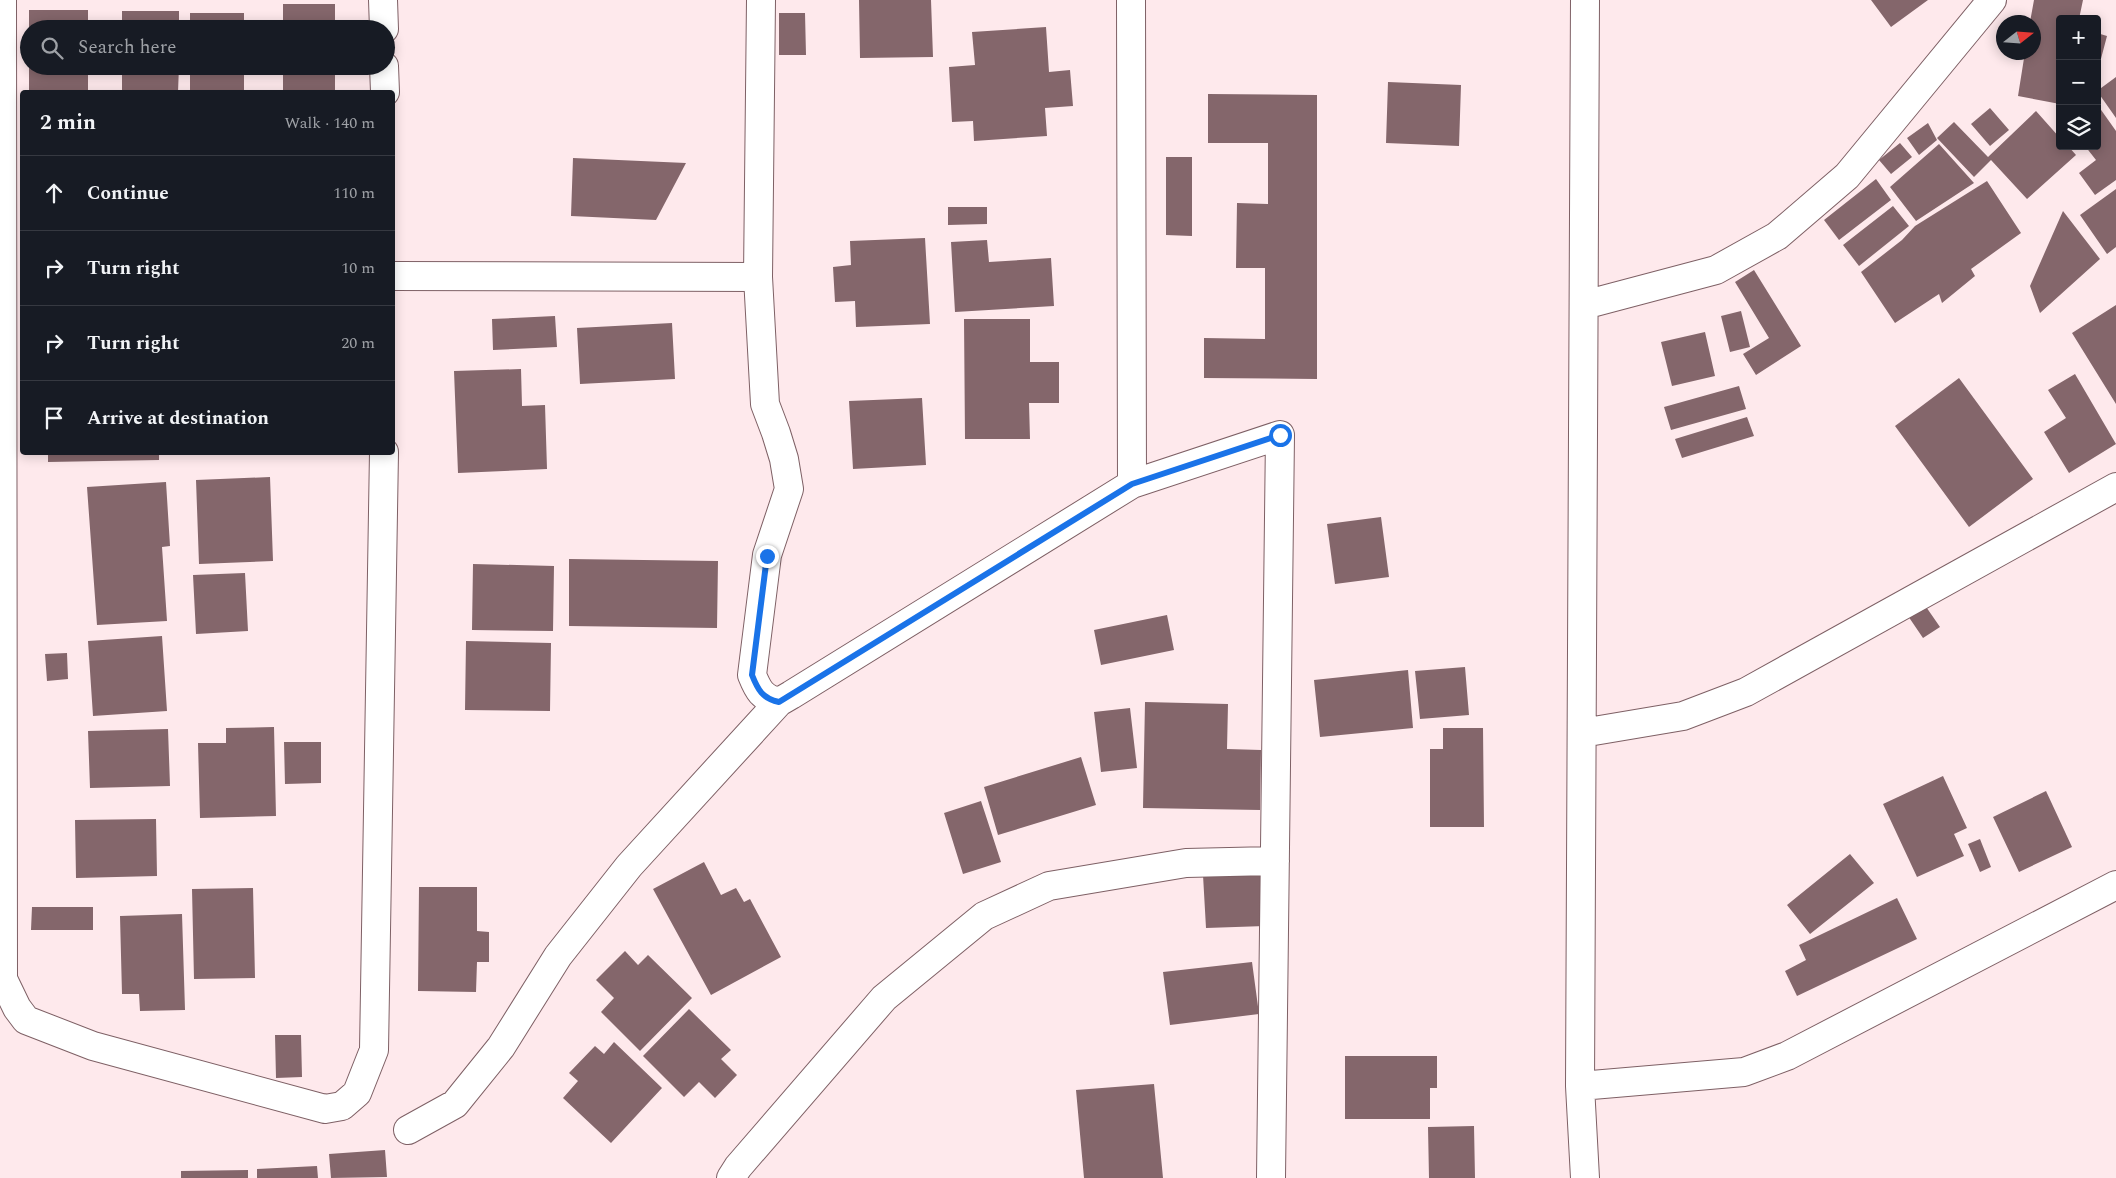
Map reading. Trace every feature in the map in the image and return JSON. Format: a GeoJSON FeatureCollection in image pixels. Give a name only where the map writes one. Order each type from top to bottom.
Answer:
{"type":"FeatureCollection","features":[{"type":"Feature","properties":{"kind":"street"},"geometry":{"type":"LineString","coordinates":[[2,0],[3,979],[17,1008],[26,1020],[93,1046],[324,1109],[342,1106],[357,1093],[374,1050],[384,455]]}},
{"type":"Feature","properties":{"kind":"street"},"geometry":{"type":"LineString","coordinates":[[383,0],[384,20]]}},
{"type":"Feature","properties":{"kind":"street"},"geometry":{"type":"LineString","coordinates":[[761,0],[758,277],[765,404],[784,459],[789,489],[767,556],[752,675],[758,691],[768,699],[779,702]]}},
{"type":"Feature","properties":{"kind":"street"},"geometry":{"type":"LineString","coordinates":[[1131,0],[1132,484]]}},
{"type":"Feature","properties":{"kind":"street"},"geometry":{"type":"LineString","coordinates":[[1584,1178],[1580,1086],[1585,0]]}},
{"type":"Feature","properties":{"kind":"street"},"geometry":{"type":"LineString","coordinates":[[1584,305],[1716,270],[1777,236],[1847,176],[1992,0]]}},
{"type":"Feature","properties":{"kind":"street"},"geometry":{"type":"LineString","coordinates":[[384,75],[385,90]]}},
{"type":"Feature","properties":{"kind":"street"},"geometry":{"type":"LineString","coordinates":[[395,276],[758,277]]}},
{"type":"Feature","properties":{"kind":"street"},"geometry":{"type":"LineString","coordinates":[[408,1130],[454,1104],[501,1046],[558,956],[629,866],[779,702],[1132,484],[1280,435],[1271,1178]]}},
{"type":"Feature","properties":{"kind":"street"},"geometry":{"type":"LineString","coordinates":[[1582,733],[1683,716],[1746,692],[2116,487]]}},
{"type":"Feature","properties":{"kind":"street"},"geometry":{"type":"LineString","coordinates":[[731,1178],[738,1167],[884,998],[984,916],[1050,886],[1186,863],[1275,861]]}},
{"type":"Feature","properties":{"kind":"street"},"geometry":{"type":"LineString","coordinates":[[1580,1086],[1744,1072],[1778,1060],[1862,1019],[2116,885]]}},
{"type":"Feature","properties":{"kind":"building"},"geometry":{"type":"Polygon","coordinates":[[[859,0],[931,0],[933,57],[860,58],[859,0]]]}},
{"type":"Feature","properties":{"kind":"building"},"geometry":{"type":"Polygon","coordinates":[[[1871,0],[1928,0],[1891,27],[1871,0]]]}},
{"type":"Feature","properties":{"kind":"building"},"geometry":{"type":"Polygon","coordinates":[[[2034,0],[2083,0],[2080,15],[2056,15],[2056,103],[2018,96],[2024,60],[2041,60],[2041,15],[2031,15],[2034,0]]]}},
{"type":"Feature","properties":{"kind":"building"},"geometry":{"type":"Polygon","coordinates":[[[283,4],[335,4],[335,20],[283,20],[283,4]]]}},
{"type":"Feature","properties":{"kind":"building"},"geometry":{"type":"Polygon","coordinates":[[[29,10],[88,10],[88,20],[29,20],[29,10]]]}},
{"type":"Feature","properties":{"kind":"building"},"geometry":{"type":"Polygon","coordinates":[[[122,11],[179,11],[179,20],[122,20],[122,11]]]}},
{"type":"Feature","properties":{"kind":"building"},"geometry":{"type":"Polygon","coordinates":[[[190,13],[244,13],[244,20],[190,20],[190,13]]]}},
{"type":"Feature","properties":{"kind":"building"},"geometry":{"type":"Polygon","coordinates":[[[779,13],[805,13],[806,55],[779,55],[779,13]]]}},
{"type":"Feature","properties":{"kind":"building"},"geometry":{"type":"Polygon","coordinates":[[[1046,27],[1049,72],[1070,70],[1073,106],[1045,108],[1047,136],[974,141],[973,121],[952,122],[949,67],[975,65],[972,32],[1046,27]]]}},
{"type":"Feature","properties":{"kind":"building"},"geometry":{"type":"Polygon","coordinates":[[[2101,34],[2107,36],[2101,59],[2101,34]]]}},
{"type":"Feature","properties":{"kind":"building"},"geometry":{"type":"Polygon","coordinates":[[[29,75],[88,75],[88,90],[29,90],[29,75]]]}},
{"type":"Feature","properties":{"kind":"building"},"geometry":{"type":"Polygon","coordinates":[[[122,75],[179,75],[178,90],[122,90],[122,75]]]}},
{"type":"Feature","properties":{"kind":"building"},"geometry":{"type":"Polygon","coordinates":[[[190,75],[244,75],[244,90],[190,90],[190,75]]]}},
{"type":"Feature","properties":{"kind":"building"},"geometry":{"type":"Polygon","coordinates":[[[283,75],[335,75],[335,90],[283,90],[283,75]]]}},
{"type":"Feature","properties":{"kind":"building"},"geometry":{"type":"Polygon","coordinates":[[[2116,77],[2116,118],[2101,97],[2101,88],[2116,77]]]}},
{"type":"Feature","properties":{"kind":"building"},"geometry":{"type":"Polygon","coordinates":[[[1388,82],[1461,85],[1459,146],[1386,143],[1388,82]]]}},
{"type":"Feature","properties":{"kind":"building"},"geometry":{"type":"Polygon","coordinates":[[[1208,94],[1317,95],[1317,379],[1204,378],[1204,338],[1265,339],[1265,268],[1236,268],[1237,203],[1268,204],[1268,143],[1208,143],[1208,94]]]}},
{"type":"Feature","properties":{"kind":"building"},"geometry":{"type":"Polygon","coordinates":[[[1990,108],[2009,130],[1990,146],[1971,124],[1990,108]]]}},
{"type":"Feature","properties":{"kind":"building"},"geometry":{"type":"Polygon","coordinates":[[[2101,110],[2116,131],[2116,180],[2095,195],[2079,173],[2096,160],[2088,150],[2101,150],[2101,110]]]}},
{"type":"Feature","properties":{"kind":"building"},"geometry":{"type":"Polygon","coordinates":[[[2036,111],[2056,134],[2056,150],[2072,150],[2076,155],[2027,199],[1991,160],[1974,177],[1937,138],[1954,122],[1988,157],[2036,111]]]}},
{"type":"Feature","properties":{"kind":"building"},"geometry":{"type":"Polygon","coordinates":[[[1928,123],[1937,140],[1919,155],[1907,138],[1928,123]]]}},
{"type":"Feature","properties":{"kind":"building"},"geometry":{"type":"Polygon","coordinates":[[[1900,143],[1912,157],[1891,174],[1879,160],[1900,143]]]}},
{"type":"Feature","properties":{"kind":"building"},"geometry":{"type":"Polygon","coordinates":[[[1939,144],[1974,183],[1916,221],[1890,187],[1939,144]]]}},
{"type":"Feature","properties":{"kind":"building"},"geometry":{"type":"Polygon","coordinates":[[[1166,157],[1192,157],[1192,236],[1166,235],[1166,157]]]}},
{"type":"Feature","properties":{"kind":"building"},"geometry":{"type":"Polygon","coordinates":[[[573,158],[686,163],[656,220],[571,216],[573,158]]]}},
{"type":"Feature","properties":{"kind":"building"},"geometry":{"type":"Polygon","coordinates":[[[1876,179],[1891,200],[1839,240],[1824,220],[1876,179]]]}},
{"type":"Feature","properties":{"kind":"building"},"geometry":{"type":"Polygon","coordinates":[[[1987,181],[2021,233],[1971,269],[1975,276],[1942,303],[1939,294],[1895,323],[1861,272],[1902,240],[1915,226],[1987,181]]]}},
{"type":"Feature","properties":{"kind":"building"},"geometry":{"type":"Polygon","coordinates":[[[2116,189],[2116,247],[2107,254],[2080,215],[2116,189]]]}},
{"type":"Feature","properties":{"kind":"building"},"geometry":{"type":"Polygon","coordinates":[[[1893,206],[1909,226],[1859,266],[1843,245],[1893,206]]]}},
{"type":"Feature","properties":{"kind":"building"},"geometry":{"type":"Polygon","coordinates":[[[948,207],[987,207],[987,224],[948,225],[948,207]]]}},
{"type":"Feature","properties":{"kind":"building"},"geometry":{"type":"Polygon","coordinates":[[[2063,211],[2100,259],[2040,313],[2030,286],[2063,211]]]}},
{"type":"Feature","properties":{"kind":"building"},"geometry":{"type":"Polygon","coordinates":[[[925,238],[930,324],[856,327],[855,301],[835,302],[833,267],[851,265],[850,241],[925,238]]]}},
{"type":"Feature","properties":{"kind":"building"},"geometry":{"type":"Polygon","coordinates":[[[987,240],[989,262],[1051,258],[1054,306],[955,312],[951,242],[987,240]]]}},
{"type":"Feature","properties":{"kind":"building"},"geometry":{"type":"Polygon","coordinates":[[[1754,270],[1801,346],[1756,375],[1743,354],[1769,338],[1735,282],[1754,270]]]}},
{"type":"Feature","properties":{"kind":"building"},"geometry":{"type":"Polygon","coordinates":[[[2116,305],[2116,404],[2072,333],[2116,305]]]}},
{"type":"Feature","properties":{"kind":"building"},"geometry":{"type":"Polygon","coordinates":[[[1741,311],[1750,347],[1730,352],[1721,316],[1741,311]]]}},
{"type":"Feature","properties":{"kind":"building"},"geometry":{"type":"Polygon","coordinates":[[[555,316],[557,347],[493,350],[492,319],[555,316]]]}},
{"type":"Feature","properties":{"kind":"building"},"geometry":{"type":"Polygon","coordinates":[[[964,319],[1030,319],[1030,362],[1059,362],[1059,403],[1029,403],[1030,439],[965,439],[964,319]]]}},
{"type":"Feature","properties":{"kind":"building"},"geometry":{"type":"Polygon","coordinates":[[[672,323],[675,379],[580,384],[577,328],[672,323]]]}},
{"type":"Feature","properties":{"kind":"building"},"geometry":{"type":"Polygon","coordinates":[[[1705,332],[1715,376],[1672,386],[1661,342],[1705,332]]]}},
{"type":"Feature","properties":{"kind":"building"},"geometry":{"type":"Polygon","coordinates":[[[521,369],[522,406],[545,405],[547,469],[458,473],[454,371],[521,369]]]}},
{"type":"Feature","properties":{"kind":"building"},"geometry":{"type":"Polygon","coordinates":[[[2075,374],[2116,444],[2069,473],[2044,432],[2066,418],[2048,390],[2075,374]]]}},
{"type":"Feature","properties":{"kind":"building"},"geometry":{"type":"Polygon","coordinates":[[[1959,378],[2033,479],[1969,527],[1895,426],[1959,378]]]}},
{"type":"Feature","properties":{"kind":"building"},"geometry":{"type":"Polygon","coordinates":[[[1739,386],[1746,409],[1671,430],[1664,407],[1739,386]]]}},
{"type":"Feature","properties":{"kind":"building"},"geometry":{"type":"Polygon","coordinates":[[[922,398],[926,465],[853,469],[849,401],[922,398]]]}},
{"type":"Feature","properties":{"kind":"building"},"geometry":{"type":"Polygon","coordinates":[[[1747,417],[1754,436],[1682,458],[1675,439],[1747,417]]]}},
{"type":"Feature","properties":{"kind":"building"},"geometry":{"type":"Polygon","coordinates":[[[48,455],[159,455],[159,460],[48,462],[48,455]]]}},
{"type":"Feature","properties":{"kind":"building"},"geometry":{"type":"Polygon","coordinates":[[[270,477],[273,561],[199,564],[196,480],[270,477]]]}},
{"type":"Feature","properties":{"kind":"building"},"geometry":{"type":"Polygon","coordinates":[[[166,482],[170,546],[162,547],[167,621],[97,625],[87,487],[166,482]]]}},
{"type":"Feature","properties":{"kind":"building"},"geometry":{"type":"Polygon","coordinates":[[[1381,517],[1389,577],[1335,584],[1327,524],[1381,517]]]}},
{"type":"Feature","properties":{"kind":"building"},"geometry":{"type":"Polygon","coordinates":[[[569,559],[718,561],[717,628],[569,626],[569,559]]]}},
{"type":"Feature","properties":{"kind":"building"},"geometry":{"type":"Polygon","coordinates":[[[473,564],[554,566],[553,631],[472,630],[473,564]]]}},
{"type":"Feature","properties":{"kind":"building"},"geometry":{"type":"Polygon","coordinates":[[[245,573],[248,631],[196,634],[193,575],[245,573]]]}},
{"type":"Feature","properties":{"kind":"building"},"geometry":{"type":"Polygon","coordinates":[[[1922,601],[1940,627],[1923,638],[1906,613],[1922,601]]]}},
{"type":"Feature","properties":{"kind":"building"},"geometry":{"type":"Polygon","coordinates":[[[1167,615],[1174,650],[1101,665],[1094,630],[1167,615]]]}},
{"type":"Feature","properties":{"kind":"building"},"geometry":{"type":"Polygon","coordinates":[[[162,636],[167,711],[93,716],[88,641],[162,636]]]}},
{"type":"Feature","properties":{"kind":"building"},"geometry":{"type":"Polygon","coordinates":[[[466,641],[551,643],[550,711],[465,710],[466,641]]]}},
{"type":"Feature","properties":{"kind":"building"},"geometry":{"type":"Polygon","coordinates":[[[67,653],[68,679],[47,681],[45,654],[67,653]]]}},
{"type":"Feature","properties":{"kind":"building"},"geometry":{"type":"Polygon","coordinates":[[[1465,667],[1469,715],[1420,719],[1415,671],[1465,667]]]}},
{"type":"Feature","properties":{"kind":"building"},"geometry":{"type":"Polygon","coordinates":[[[1408,670],[1413,728],[1320,737],[1314,680],[1408,670]]]}},
{"type":"Feature","properties":{"kind":"building"},"geometry":{"type":"Polygon","coordinates":[[[1145,702],[1228,704],[1227,749],[1261,750],[1260,810],[1143,808],[1145,702]]]}},
{"type":"Feature","properties":{"kind":"building"},"geometry":{"type":"Polygon","coordinates":[[[1130,708],[1137,768],[1101,772],[1094,712],[1130,708]]]}},
{"type":"Feature","properties":{"kind":"building"},"geometry":{"type":"Polygon","coordinates":[[[274,727],[276,816],[200,818],[198,743],[226,743],[226,728],[274,727]]]}},
{"type":"Feature","properties":{"kind":"building"},"geometry":{"type":"Polygon","coordinates":[[[1443,728],[1483,728],[1484,827],[1430,827],[1430,749],[1443,749],[1443,728]]]}},
{"type":"Feature","properties":{"kind":"building"},"geometry":{"type":"Polygon","coordinates":[[[168,729],[170,786],[90,788],[88,731],[168,729]]]}},
{"type":"Feature","properties":{"kind":"building"},"geometry":{"type":"Polygon","coordinates":[[[284,742],[321,742],[321,783],[285,784],[284,742]]]}},
{"type":"Feature","properties":{"kind":"building"},"geometry":{"type":"Polygon","coordinates":[[[1081,757],[1096,805],[998,835],[984,787],[1081,757]]]}},
{"type":"Feature","properties":{"kind":"building"},"geometry":{"type":"Polygon","coordinates":[[[1943,776],[1967,828],[1954,834],[1964,856],[1917,877],[1883,804],[1943,776]]]}},
{"type":"Feature","properties":{"kind":"building"},"geometry":{"type":"Polygon","coordinates":[[[2046,791],[2072,847],[2019,872],[1993,817],[2046,791]]]}},
{"type":"Feature","properties":{"kind":"building"},"geometry":{"type":"Polygon","coordinates":[[[981,801],[1001,862],[963,874],[944,813],[981,801]]]}},
{"type":"Feature","properties":{"kind":"building"},"geometry":{"type":"Polygon","coordinates":[[[156,819],[157,876],[76,878],[75,820],[156,819]]]}},
{"type":"Feature","properties":{"kind":"building"},"geometry":{"type":"Polygon","coordinates":[[[1980,839],[1991,867],[1980,872],[1968,844],[1980,839]]]}},
{"type":"Feature","properties":{"kind":"building"},"geometry":{"type":"Polygon","coordinates":[[[1850,854],[1874,883],[1810,934],[1787,905],[1850,854]]]}},
{"type":"Feature","properties":{"kind":"building"},"geometry":{"type":"Polygon","coordinates":[[[704,862],[721,895],[736,888],[744,902],[750,899],[781,957],[711,995],[653,889],[704,862]]]}},
{"type":"Feature","properties":{"kind":"building"},"geometry":{"type":"Polygon","coordinates":[[[1262,872],[1265,926],[1206,928],[1203,875],[1262,872]]]}},
{"type":"Feature","properties":{"kind":"building"},"geometry":{"type":"Polygon","coordinates":[[[419,887],[477,887],[477,931],[489,932],[489,962],[477,962],[476,992],[418,991],[419,887]]]}},
{"type":"Feature","properties":{"kind":"building"},"geometry":{"type":"Polygon","coordinates":[[[253,888],[255,978],[194,979],[192,889],[253,888]]]}},
{"type":"Feature","properties":{"kind":"building"},"geometry":{"type":"Polygon","coordinates":[[[1897,898],[1917,939],[1797,996],[1785,971],[1806,960],[1799,945],[1897,898]]]}},
{"type":"Feature","properties":{"kind":"building"},"geometry":{"type":"Polygon","coordinates":[[[32,907],[93,907],[93,930],[31,930],[32,907]]]}},
{"type":"Feature","properties":{"kind":"building"},"geometry":{"type":"Polygon","coordinates":[[[182,914],[185,1010],[140,1011],[139,994],[122,994],[120,916],[182,914]]]}},
{"type":"Feature","properties":{"kind":"building"},"geometry":{"type":"Polygon","coordinates":[[[625,951],[638,965],[648,955],[692,998],[640,1051],[601,1012],[614,998],[596,980],[625,951]]]}},
{"type":"Feature","properties":{"kind":"building"},"geometry":{"type":"Polygon","coordinates":[[[1252,962],[1259,1014],[1170,1025],[1163,972],[1252,962]]]}},
{"type":"Feature","properties":{"kind":"building"},"geometry":{"type":"Polygon","coordinates":[[[689,1009],[731,1050],[721,1059],[737,1075],[715,1098],[699,1082],[684,1097],[643,1056],[689,1009]]]}},
{"type":"Feature","properties":{"kind":"building"},"geometry":{"type":"Polygon","coordinates":[[[275,1035],[301,1035],[302,1077],[276,1078],[275,1035]]]}},
{"type":"Feature","properties":{"kind":"building"},"geometry":{"type":"Polygon","coordinates":[[[614,1042],[662,1088],[611,1143],[563,1098],[578,1081],[569,1073],[595,1046],[604,1054],[614,1042]]]}},
{"type":"Feature","properties":{"kind":"building"},"geometry":{"type":"Polygon","coordinates":[[[1345,1056],[1437,1056],[1437,1088],[1430,1088],[1430,1119],[1345,1119],[1345,1056]]]}},
{"type":"Feature","properties":{"kind":"building"},"geometry":{"type":"Polygon","coordinates":[[[1154,1084],[1163,1178],[1084,1178],[1076,1090],[1154,1084]]]}},
{"type":"Feature","properties":{"kind":"building"},"geometry":{"type":"Polygon","coordinates":[[[1474,1126],[1475,1178],[1429,1178],[1428,1127],[1474,1126]]]}},
{"type":"Feature","properties":{"kind":"building"},"geometry":{"type":"Polygon","coordinates":[[[385,1150],[387,1177],[331,1178],[329,1154],[385,1150]]]}},
{"type":"Feature","properties":{"kind":"building"},"geometry":{"type":"Polygon","coordinates":[[[317,1166],[318,1178],[257,1178],[257,1169],[317,1166]]]}},
{"type":"Feature","properties":{"kind":"building"},"geometry":{"type":"Polygon","coordinates":[[[248,1170],[248,1178],[181,1178],[181,1171],[248,1170]]]}},
{"type":"Feature","properties":{"kind":"route"},"geometry":{"type":"LineString","coordinates":[[767,556],[752,675],[758,691],[768,699],[779,702],[1132,484],[1280,435]]}}]}
